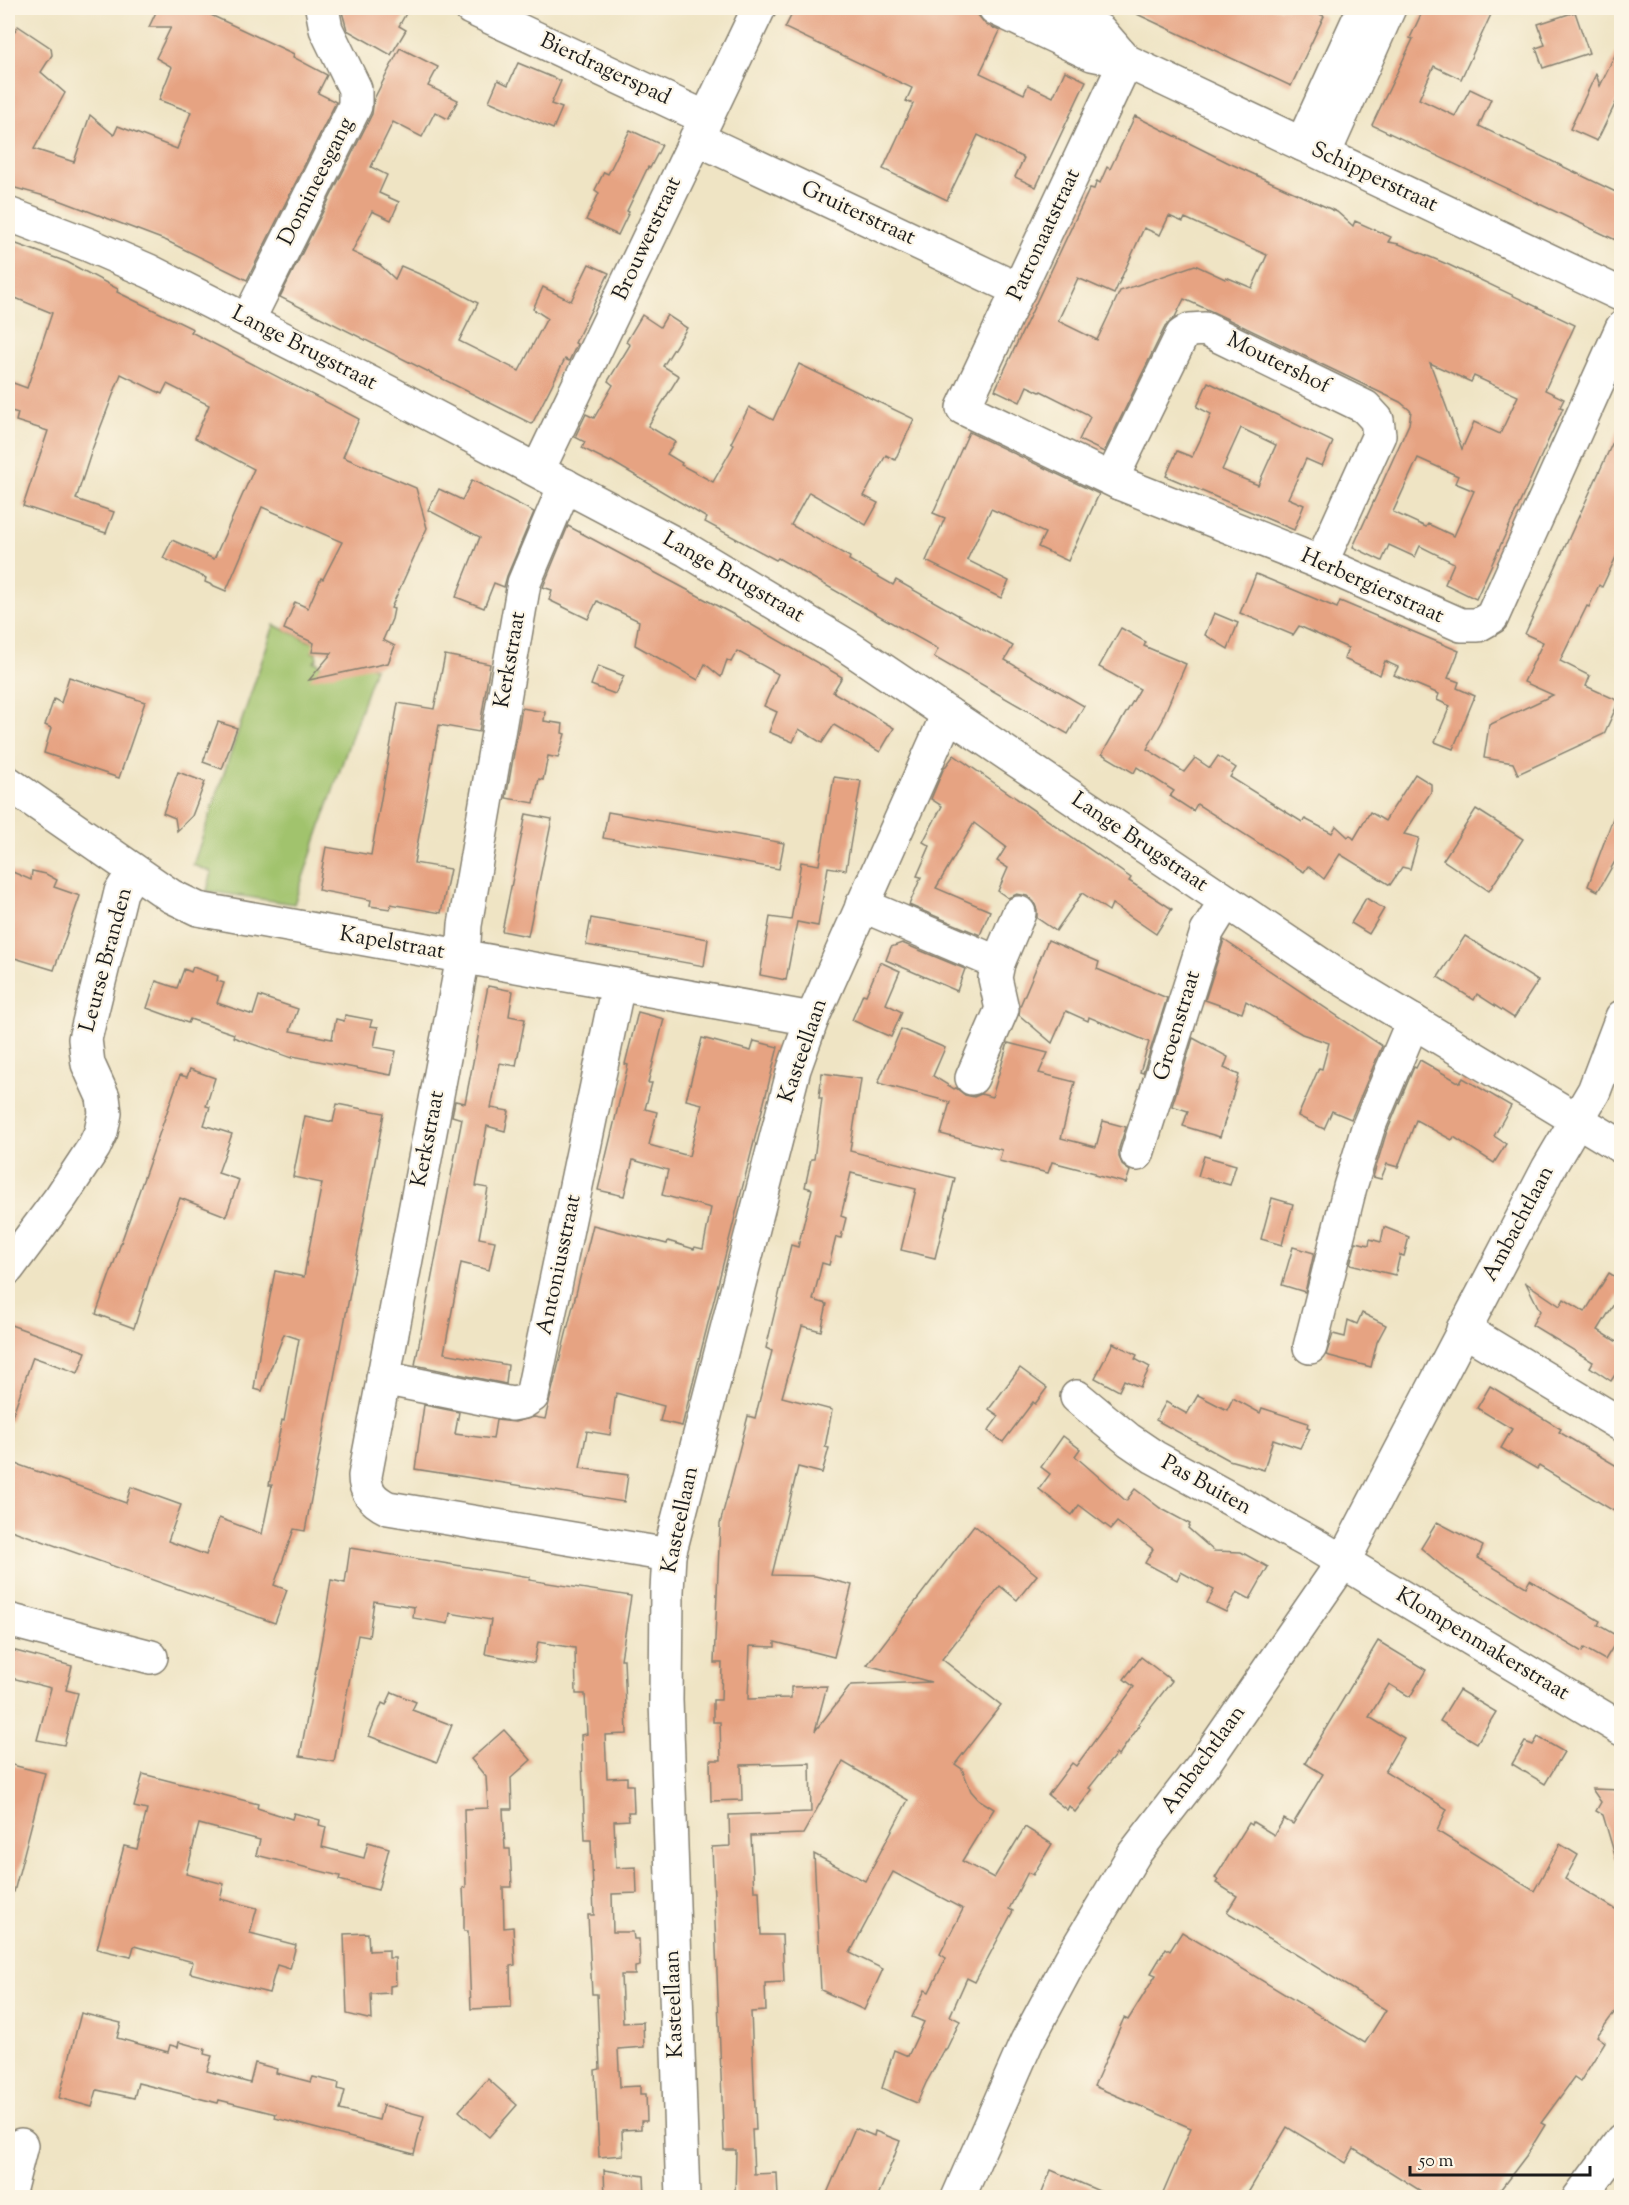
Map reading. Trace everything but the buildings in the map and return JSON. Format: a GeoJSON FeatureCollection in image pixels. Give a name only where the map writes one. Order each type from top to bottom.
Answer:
{"type":"FeatureCollection","features":[{"type":"Feature","properties":{"kind":"street","name":"Domineesgang"},"geometry":{"type":"LineString","coordinates":[[248,320],[355,106],[353,81],[326,29],[322,8]]}},
{"type":"Feature","properties":{"kind":"street","name":"Bierdragerspad"},"geometry":{"type":"LineString","coordinates":[[471,8],[603,70],[701,128]]}},
{"type":"Feature","properties":{"kind":"street","name":"Brouwerstraat"},"geometry":{"type":"LineString","coordinates":[[552,478],[701,128],[759,8]]}},
{"type":"Feature","properties":{"kind":"street","name":"Schipperstraat"},"geometry":{"type":"LineString","coordinates":[[995,8],[1092,54],[1126,61],[1622,295]]}},
{"type":"Feature","properties":{"kind":"street","name":"Schipperstraat"},"geometry":{"type":"LineString","coordinates":[[1051,8],[1100,31],[1126,61]]}},
{"type":"Feature","properties":{"kind":"street"},"geometry":{"type":"LineString","coordinates":[[1313,149],[1364,8]]}},
{"type":"Feature","properties":{"kind":"street"},"geometry":{"type":"LineString","coordinates":[[1313,149],[1389,8]]}},
{"type":"Feature","properties":{"kind":"street","name":"Patronaatstraat"},"geometry":{"type":"LineString","coordinates":[[963,408],[1126,61]]}},
{"type":"Feature","properties":{"kind":"street","name":"Gruiterstraat"},"geometry":{"type":"LineString","coordinates":[[701,128],[1019,290]]}},
{"type":"Feature","properties":{"kind":"street","name":"Lange Brugstraat"},"geometry":{"type":"LineString","coordinates":[[8,214],[89,244],[149,271],[248,320],[687,550],[809,622],[1336,975],[1622,1147]]}},
{"type":"Feature","properties":{"kind":"street","name":"Herbergierstraat"},"geometry":{"type":"LineString","coordinates":[[963,408],[1119,483],[1321,564],[1461,626],[1478,625],[1492,617],[1622,328]]}},
{"type":"Feature","properties":{"kind":"street","name":"Moutershof"},"geometry":{"type":"LineString","coordinates":[[1119,483],[1115,472],[1182,336],[1190,330],[1205,329],[1365,407],[1377,420],[1379,435],[1321,564]]}},
{"type":"Feature","properties":{"kind":"street","name":"Kerkstraat"},"geometry":{"type":"LineString","coordinates":[[552,478],[524,583],[465,925],[463,957],[383,1378],[365,1485],[369,1494],[378,1503],[388,1508],[669,1555]]}},
{"type":"Feature","properties":{"kind":"street","name":"Kasteellaan"},"geometry":{"type":"LineString","coordinates":[[682,2198],[666,1700],[669,1555],[794,1069],[812,1018],[948,714]]}},
{"type":"Feature","properties":{"kind":"street","name":"Kapelstraat"},"geometry":{"type":"LineString","coordinates":[[8,783],[179,901],[209,912],[812,1018]]}},
{"type":"Feature","properties":{"kind":"street","name":"Leurse Branden"},"geometry":{"type":"LineString","coordinates":[[8,1268],[61,1197],[94,1147],[101,1132],[105,1113],[104,1097],[88,1064],[85,1039],[121,892],[134,871]]}},
{"type":"Feature","properties":{"kind":"street","name":"Groenstraat"},"geometry":{"type":"LineString","coordinates":[[1137,1154],[1207,932],[1226,901]]}},
{"type":"Feature","properties":{"kind":"street"},"geometry":{"type":"LineString","coordinates":[[862,905],[998,963]]}},
{"type":"Feature","properties":{"kind":"street"},"geometry":{"type":"LineString","coordinates":[[972,1078],[1002,1009],[995,978],[998,963],[1019,913]]}},
{"type":"Feature","properties":{"kind":"street","name":"Antoniusstraat"},"geometry":{"type":"LineString","coordinates":[[383,1378],[512,1404],[523,1402],[532,1396],[618,985]]}},
{"type":"Feature","properties":{"kind":"street","name":"Ambachtlaan"},"geometry":{"type":"LineString","coordinates":[[958,2198],[1028,2041],[1071,1959],[1134,1854],[1203,1765],[1343,1562],[1548,1168],[1594,1091],[1622,1017]]}},
{"type":"Feature","properties":{"kind":"street"},"geometry":{"type":"LineString","coordinates":[[1310,1347],[1362,1148],[1413,1021]]}},
{"type":"Feature","properties":{"kind":"street"},"geometry":{"type":"LineString","coordinates":[[1463,1329],[1622,1425]]}},
{"type":"Feature","properties":{"kind":"street","name":"Pas Buiten"},"geometry":{"type":"LineString","coordinates":[[1077,1397],[1129,1440],[1154,1457],[1343,1562]]}},
{"type":"Feature","properties":{"kind":"street","name":"Klompenmakerstraat"},"geometry":{"type":"LineString","coordinates":[[1343,1562],[1622,1729]]}},
{"type":"Feature","properties":{"kind":"street"},"geometry":{"type":"LineString","coordinates":[[8,1620],[151,1657]]}},
{"type":"Feature","properties":{"kind":"street"},"geometry":{"type":"LineString","coordinates":[[1579,2198],[1622,2140]]}},
{"type":"Feature","properties":{"kind":"street"},"geometry":{"type":"LineString","coordinates":[[8,2196],[21,2145]]}},
{"type":"Feature","properties":{"kind":"green space"},"geometry":{"type":"Polygon","coordinates":[[[274,625],[318,644],[312,652],[316,653],[317,659],[314,662],[321,666],[364,664],[375,668],[294,904],[207,891],[212,872],[193,865],[274,625]]]}}]}
